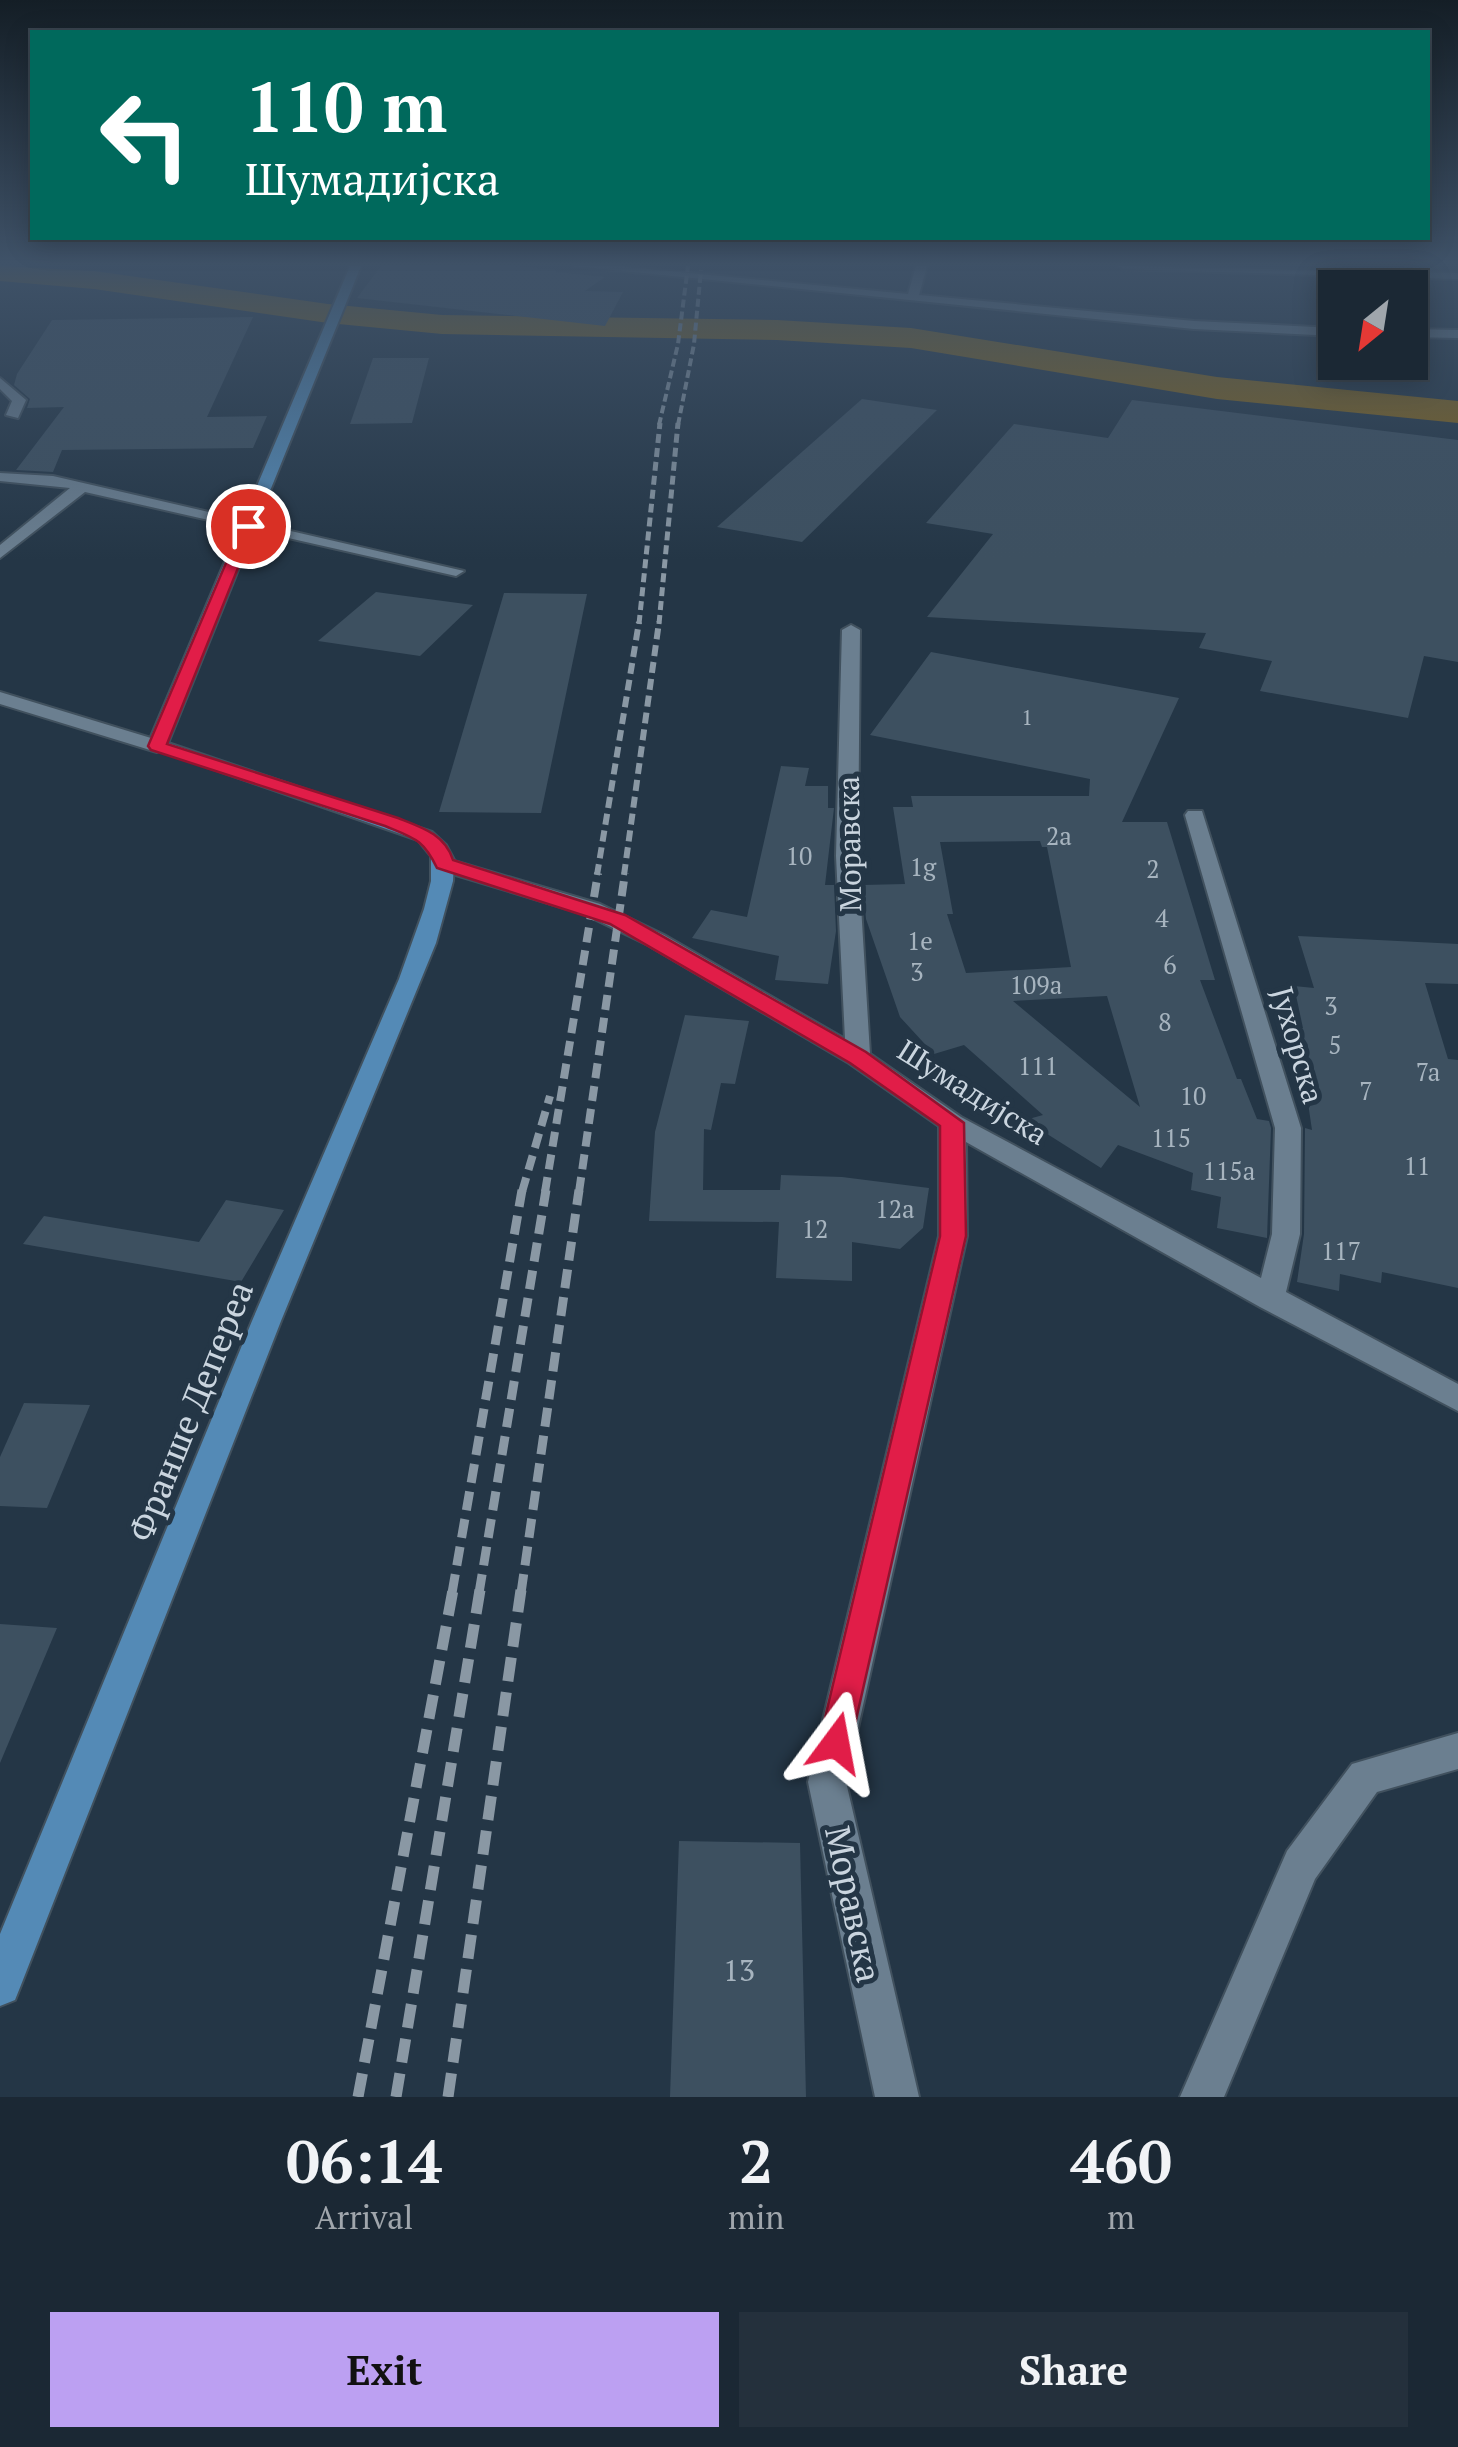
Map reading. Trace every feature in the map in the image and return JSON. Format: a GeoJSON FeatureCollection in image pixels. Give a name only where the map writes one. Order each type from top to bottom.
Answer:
{"type":"FeatureCollection","features":[{"type":"Feature","properties":{"kind":"main road"},"geometry":{"type":"LineString","coordinates":[[314,364],[157,746],[412,830],[434,843],[444,864]]}},
{"type":"Feature","properties":{"kind":"main road","name":"Франше Депереа"},"geometry":{"type":"LineString","coordinates":[[0,1985],[276,1295],[411,975],[434,910],[444,864]]}},
{"type":"Feature","properties":{"kind":"street"},"geometry":{"type":"LineString","coordinates":[[0,382],[19,400],[13,415]]}},
{"type":"Feature","properties":{"kind":"street"},"geometry":{"type":"LineString","coordinates":[[0,477],[36,478],[81,487],[456,571]]}},
{"type":"Feature","properties":{"kind":"street"},"geometry":{"type":"LineString","coordinates":[[0,553],[81,487]]}},
{"type":"Feature","properties":{"kind":"street","name":"Моравска"},"geometry":{"type":"LineString","coordinates":[[851,630],[847,856],[858,1058]]}},
{"type":"Feature","properties":{"kind":"street"},"geometry":{"type":"LineString","coordinates":[[0,698],[157,746]]}},
{"type":"Feature","properties":{"kind":"street","name":"Јухорска"},"geometry":{"type":"LineString","coordinates":[[1195,814],[1288,1128],[1286,1234],[1270,1299]]}},
{"type":"Feature","properties":{"kind":"street","name":"Шумадијска"},"geometry":{"type":"LineString","coordinates":[[444,864],[618,920],[858,1058],[952,1123],[1458,1399]]}},
{"type":"Feature","properties":{"kind":"street","name":"Моравска"},"geometry":{"type":"LineString","coordinates":[[896,2097],[827,1782],[953,1236],[952,1123]]}},
{"type":"Feature","properties":{"kind":"street"},"geometry":{"type":"LineString","coordinates":[[1202,2097],[1301,1865],[1365,1777],[1458,1751]]}},
{"type":"Feature","properties":{"kind":"building"},"geometry":{"type":"Polygon","coordinates":[[[24,364],[231,364],[207,417],[267,416],[253,448],[62,450],[53,472],[16,470],[64,407],[27,408],[30,399],[14,385],[24,364]]]}},
{"type":"Feature","properties":{"kind":"building"},"geometry":{"type":"Polygon","coordinates":[[[371,364],[427,364],[412,423],[350,424],[371,364]]]}},
{"type":"Feature","properties":{"kind":"building"},"geometry":{"type":"Polygon","coordinates":[[[862,399],[937,410],[802,542],[717,527],[862,399]]]}},
{"type":"Feature","properties":{"kind":"building"},"geometry":{"type":"Polygon","coordinates":[[[1132,400],[1458,440],[1458,662],[1424,656],[1408,718],[1260,691],[1272,661],[1199,648],[1206,633],[927,617],[993,534],[926,523],[1014,424],[1108,438],[1132,400]]]}},
{"type":"Feature","properties":{"kind":"building"},"geometry":{"type":"Polygon","coordinates":[[[376,592],[473,605],[420,656],[318,641],[376,592]]]}},
{"type":"Feature","properties":{"kind":"building"},"geometry":{"type":"Polygon","coordinates":[[[504,593],[587,594],[541,813],[439,812],[504,593]]]}},
{"type":"Feature","properties":{"kind":"building"},"geometry":{"type":"Polygon","coordinates":[[[931,652],[1179,698],[1122,822],[1167,822],[1215,980],[1200,980],[1237,1079],[1241,1079],[1257,1119],[1269,1121],[1271,1128],[1267,1238],[1217,1228],[1221,1197],[1191,1190],[1193,1173],[1118,1145],[1101,1168],[1025,1120],[1043,1115],[964,1045],[934,1054],[900,1017],[866,919],[863,885],[905,884],[893,807],[913,807],[911,796],[1089,796],[1090,779],[870,735],[931,652]],[[1040,841],[940,842],[953,914],[947,914],[966,973],[1071,967],[1047,847],[1042,847],[1040,841]],[[1107,996],[1013,1001],[1140,1107],[1107,996]]]}},
{"type":"Feature","properties":{"kind":"building"},"geometry":{"type":"Polygon","coordinates":[[[781,766],[809,768],[805,786],[828,786],[828,808],[834,808],[825,885],[834,885],[836,931],[828,984],[775,980],[779,956],[692,938],[711,910],[747,917],[781,766]]]}},
{"type":"Feature","properties":{"kind":"building"},"geometry":{"type":"Polygon","coordinates":[[[1298,936],[1458,944],[1458,984],[1425,983],[1448,1059],[1458,1060],[1458,1288],[1382,1272],[1381,1283],[1340,1274],[1339,1291],[1297,1282],[1304,1234],[1305,1128],[1312,1130],[1297,1028],[1303,1028],[1294,986],[1314,988],[1298,936]]]}},
{"type":"Feature","properties":{"kind":"building"},"geometry":{"type":"Polygon","coordinates":[[[685,1015],[749,1021],[735,1084],[721,1083],[711,1130],[704,1129],[703,1190],[780,1190],[781,1175],[842,1177],[929,1188],[923,1228],[900,1249],[852,1242],[852,1281],[776,1278],[779,1222],[649,1221],[655,1132],[685,1015]]]}},
{"type":"Feature","properties":{"kind":"building"},"geometry":{"type":"Polygon","coordinates":[[[226,1200],[284,1210],[241,1282],[23,1244],[44,1216],[199,1242],[226,1200]]]}},
{"type":"Feature","properties":{"kind":"building"},"geometry":{"type":"Polygon","coordinates":[[[24,1403],[90,1405],[47,1508],[0,1506],[0,1457],[24,1403]]]}},
{"type":"Feature","properties":{"kind":"building"},"geometry":{"type":"Polygon","coordinates":[[[0,1624],[57,1628],[0,1763],[0,1624]]]}},
{"type":"Feature","properties":{"kind":"building"},"geometry":{"type":"Polygon","coordinates":[[[679,1841],[800,1843],[806,2097],[670,2097],[679,1841]]]}},
{"type":"Feature","properties":{"kind":"waterway"},"geometry":{"type":"LineString","coordinates":[[1075,364],[1217,388],[1458,412]]}},
{"type":"Feature","properties":{"kind":"railway"},"geometry":{"type":"LineString","coordinates":[[659,425],[673,364]]}},
{"type":"Feature","properties":{"kind":"railway"},"geometry":{"type":"LineString","coordinates":[[678,425],[690,364]]}},
{"type":"Feature","properties":{"kind":"railway"},"geometry":{"type":"LineString","coordinates":[[639,624],[660,423]]}},
{"type":"Feature","properties":{"kind":"railway"},"geometry":{"type":"LineString","coordinates":[[659,624],[678,423]]}},
{"type":"Feature","properties":{"kind":"railway"},"geometry":{"type":"LineString","coordinates":[[597,875],[639,622]]}},
{"type":"Feature","properties":{"kind":"railway"},"geometry":{"type":"LineString","coordinates":[[624,875],[659,622]]}},
{"type":"Feature","properties":{"kind":"railway"},"geometry":{"type":"LineString","coordinates":[[545,1192],[598,873]]}},
{"type":"Feature","properties":{"kind":"railway"},"geometry":{"type":"LineString","coordinates":[[579,1192],[625,873]]}},
{"type":"Feature","properties":{"kind":"railway"},"geometry":{"type":"LineString","coordinates":[[522,1192],[550,1096]]}},
{"type":"Feature","properties":{"kind":"railway"},"geometry":{"type":"LineString","coordinates":[[452,1593],[522,1190]]}},
{"type":"Feature","properties":{"kind":"railway"},"geometry":{"type":"LineString","coordinates":[[479,1593],[546,1190]]}},
{"type":"Feature","properties":{"kind":"railway"},"geometry":{"type":"LineString","coordinates":[[521,1593],[579,1190]]}},
{"type":"Feature","properties":{"kind":"railway"},"geometry":{"type":"LineString","coordinates":[[358,2097],[453,1590]]}},
{"type":"Feature","properties":{"kind":"railway"},"geometry":{"type":"LineString","coordinates":[[396,2097],[480,1590]]}},
{"type":"Feature","properties":{"kind":"railway"},"geometry":{"type":"LineString","coordinates":[[448,2097],[521,1590]]}},
{"type":"Feature","properties":{"kind":"route"},"geometry":{"type":"LineString","coordinates":[[248,526],[157,746],[392,822],[426,836],[440,850],[444,864],[618,920],[858,1058],[952,1123],[953,1236],[836,1743]]}}]}
